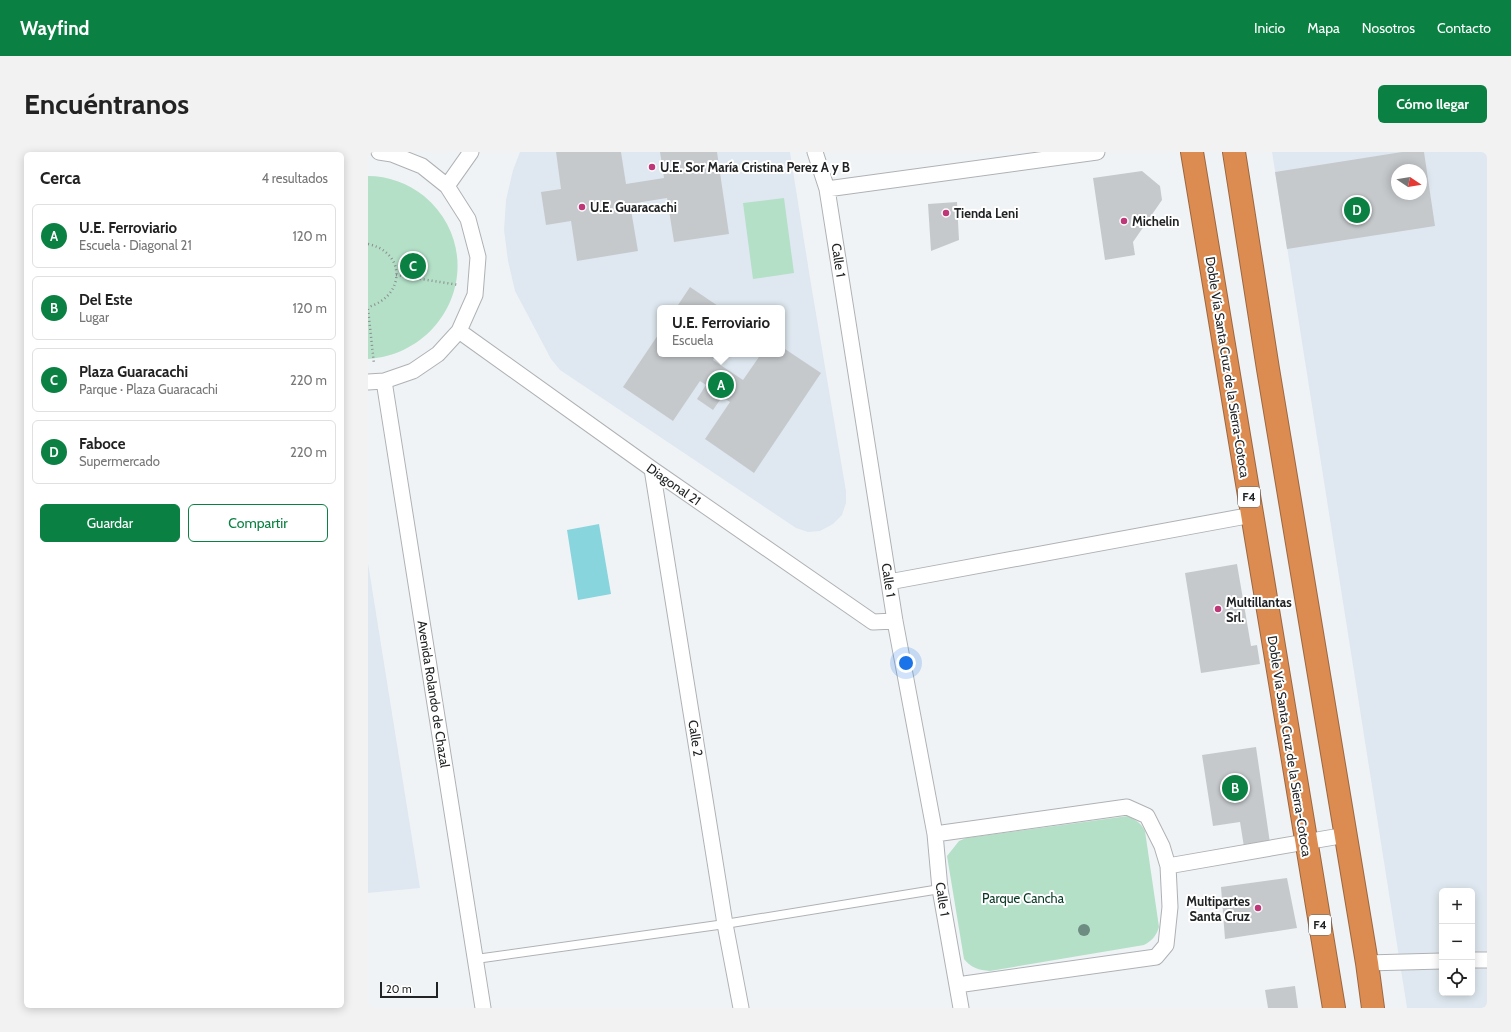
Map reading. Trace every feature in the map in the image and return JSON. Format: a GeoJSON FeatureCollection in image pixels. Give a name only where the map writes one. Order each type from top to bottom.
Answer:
{"type":"FeatureCollection","features":[{"type":"Feature","properties":{"kind":"highway","name":"Doble Vía Santa Cruz de la Sierra-Cotoca"},"geometry":{"type":"LineString","coordinates":[[1192,152],[1334,1008]]}},
{"type":"Feature","properties":{"kind":"highway"},"geometry":{"type":"LineString","coordinates":[[1234,152],[1267,362],[1374,1008]]}},
{"type":"Feature","properties":{"kind":"street"},"geometry":{"type":"LineString","coordinates":[[376,381],[413,371],[438,354],[459,331],[475,296],[478,257],[468,219],[447,186],[422,166],[392,154],[379,152]]}},
{"type":"Feature","properties":{"kind":"street"},"geometry":{"type":"LineString","coordinates":[[447,186],[470,152]]}},
{"type":"Feature","properties":{"kind":"street","name":"Calle 1"},"geometry":{"type":"LineString","coordinates":[[815,152],[827,189],[895,621],[935,834],[940,890],[961,1008]]}},
{"type":"Feature","properties":{"kind":"street"},"geometry":{"type":"LineString","coordinates":[[827,189],[1097,152]]}},
{"type":"Feature","properties":{"kind":"street","name":"Diagonal 21"},"geometry":{"type":"LineString","coordinates":[[459,331],[873,622],[895,621]]}},
{"type":"Feature","properties":{"kind":"street","name":"Avenida Rolando de Chazal"},"geometry":{"type":"LineString","coordinates":[[376,381],[476,959],[483,1008]]}},
{"type":"Feature","properties":{"kind":"street","name":"Calle 2"},"geometry":{"type":"LineString","coordinates":[[652,468],[740,1008]]}},
{"type":"Feature","properties":{"kind":"street"},"geometry":{"type":"LineString","coordinates":[[889,582],[1252,515]]}},
{"type":"Feature","properties":{"kind":"street"},"geometry":{"type":"LineString","coordinates":[[935,834],[1127,807],[1147,816],[1162,846],[1168,866],[1170,907],[1166,945],[1156,957],[957,985]]}},
{"type":"Feature","properties":{"kind":"street"},"geometry":{"type":"LineString","coordinates":[[1168,866],[1346,835]]}},
{"type":"Feature","properties":{"kind":"street"},"geometry":{"type":"LineString","coordinates":[[1475,960],[1487,960]]}},
{"type":"Feature","properties":{"kind":"street"},"geometry":{"type":"LineString","coordinates":[[1367,963],[1439,961]]}},
{"type":"Feature","properties":{"kind":"lane"},"geometry":{"type":"LineString","coordinates":[[476,959],[726,924],[940,890]]}},
{"type":"Feature","properties":{"kind":"path"},"geometry":{"type":"LineString","coordinates":[[368,244],[377,246],[386,252],[392,259],[396,269],[396,280],[393,290],[387,298],[368,308],[376,381]]}},
{"type":"Feature","properties":{"kind":"path"},"geometry":{"type":"LineString","coordinates":[[396,275],[475,288]]}},
{"type":"Feature","properties":{"kind":"shaded area"},"geometry":{"type":"Polygon","coordinates":[[[520,152],[790,152],[846,491],[846,503],[842,515],[833,524],[820,531],[808,532],[796,528],[560,370],[551,359],[515,291],[508,261],[504,230],[506,200],[513,170],[520,152]]]}},
{"type":"Feature","properties":{"kind":"shaded area"},"geometry":{"type":"Polygon","coordinates":[[[1272,152],[1487,152],[1487,1008],[1407,1008],[1272,152]]]}},
{"type":"Feature","properties":{"kind":"shaded area"},"geometry":{"type":"Polygon","coordinates":[[[368,563],[420,888],[368,893],[368,563]]]}},
{"type":"Feature","properties":{"kind":"green space"},"geometry":{"type":"Polygon","coordinates":[[[368,176],[383,177],[398,181],[418,191],[424,196],[444,219],[455,244],[457,271],[452,296],[440,320],[421,339],[397,353],[368,359],[368,176]]]}},
{"type":"Feature","properties":{"kind":"green space"},"geometry":{"type":"Polygon","coordinates":[[[784,198],[794,273],[753,279],[743,203],[784,198]]]}},
{"type":"Feature","properties":{"kind":"green space","name":"Parque Cancha"},"geometry":{"type":"Polygon","coordinates":[[[1128,816],[1138,822],[1145,831],[1159,927],[1152,939],[1144,945],[990,971],[982,970],[969,965],[964,959],[947,856],[959,841],[966,838],[1128,816]]]}},
{"type":"Feature","properties":{"kind":"water"},"geometry":{"type":"Polygon","coordinates":[[[599,524],[611,594],[578,600],[567,530],[599,524]]]}},
{"type":"Feature","properties":{"kind":"building"},"geometry":{"type":"Polygon","coordinates":[[[556,152],[621,152],[626,184],[664,178],[660,152],[717,152],[729,234],[674,242],[667,198],[630,204],[638,251],[577,261],[571,221],[546,225],[541,192],[561,189],[556,152]]]}},
{"type":"Feature","properties":{"kind":"building"},"geometry":{"type":"Polygon","coordinates":[[[1402,152],[1424,152],[1426,164],[1391,164],[1391,200],[1427,200],[1427,172],[1435,226],[1287,249],[1275,172],[1402,152]]]}},
{"type":"Feature","properties":{"kind":"building","name":"Michelin"},"geometry":{"type":"Polygon","coordinates":[[[1142,171],[1160,186],[1162,200],[1133,242],[1135,255],[1105,260],[1093,178],[1142,171]]]}},
{"type":"Feature","properties":{"kind":"building"},"geometry":{"type":"Polygon","coordinates":[[[957,202],[959,240],[931,251],[928,204],[957,202]]]}},
{"type":"Feature","properties":{"kind":"building"},"geometry":{"type":"Polygon","coordinates":[[[690,287],[717,305],[678,305],[690,287]]]}},
{"type":"Feature","properties":{"kind":"building"},"geometry":{"type":"Polygon","coordinates":[[[657,336],[657,357],[714,357],[713,360],[743,380],[759,357],[785,357],[785,349],[821,373],[754,473],[705,439],[730,402],[722,397],[713,410],[697,399],[706,385],[700,381],[673,421],[623,387],[657,336]]]}},
{"type":"Feature","properties":{"kind":"building","name":"Multillantas Srl."},"geometry":{"type":"Polygon","coordinates":[[[1237,564],[1251,646],[1257,645],[1260,664],[1201,673],[1185,573],[1237,564]]]}},
{"type":"Feature","properties":{"kind":"building"},"geometry":{"type":"Polygon","coordinates":[[[1256,747],[1270,843],[1244,847],[1240,822],[1213,826],[1202,755],[1256,747]]]}},
{"type":"Feature","properties":{"kind":"building","name":"Multipartes Santa Cruz"},"geometry":{"type":"Polygon","coordinates":[[[1287,878],[1297,928],[1225,939],[1221,887],[1287,878]]]}},
{"type":"Feature","properties":{"kind":"building"},"geometry":{"type":"Polygon","coordinates":[[[1295,986],[1298,1008],[1268,1008],[1265,990],[1295,986]]]}},
{"type":"Feature","properties":{"kind":"place","name":"U.E. Sor María Cristina Perez A y B"},"geometry":{"type":"Point","coordinates":[652,167]}},
{"type":"Feature","properties":{"kind":"place","name":"U.E. Guaracachi"},"geometry":{"type":"Point","coordinates":[582,207]}},
{"type":"Feature","properties":{"kind":"place","name":"Faboce"},"geometry":{"type":"Point","coordinates":[1357,210]}},
{"type":"Feature","properties":{"kind":"place","name":"Tienda Leni"},"geometry":{"type":"Point","coordinates":[946,213]}},
{"type":"Feature","properties":{"kind":"place","name":"Michelin"},"geometry":{"type":"Point","coordinates":[1124,221]}},
{"type":"Feature","properties":{"kind":"place","name":"Plaza Guaracachi"},"geometry":{"type":"Point","coordinates":[413,266]}},
{"type":"Feature","properties":{"kind":"place","name":"U.E. Ferroviario"},"geometry":{"type":"Point","coordinates":[721,385]}},
{"type":"Feature","properties":{"kind":"place","name":"Multillantas Srl."},"geometry":{"type":"Point","coordinates":[1218,609]}},
{"type":"Feature","properties":{"kind":"place","name":"Del Este"},"geometry":{"type":"Point","coordinates":[1235,788]}},
{"type":"Feature","properties":{"kind":"place","name":"Multipartes Santa Cruz"},"geometry":{"type":"Point","coordinates":[1258,908]}}]}
